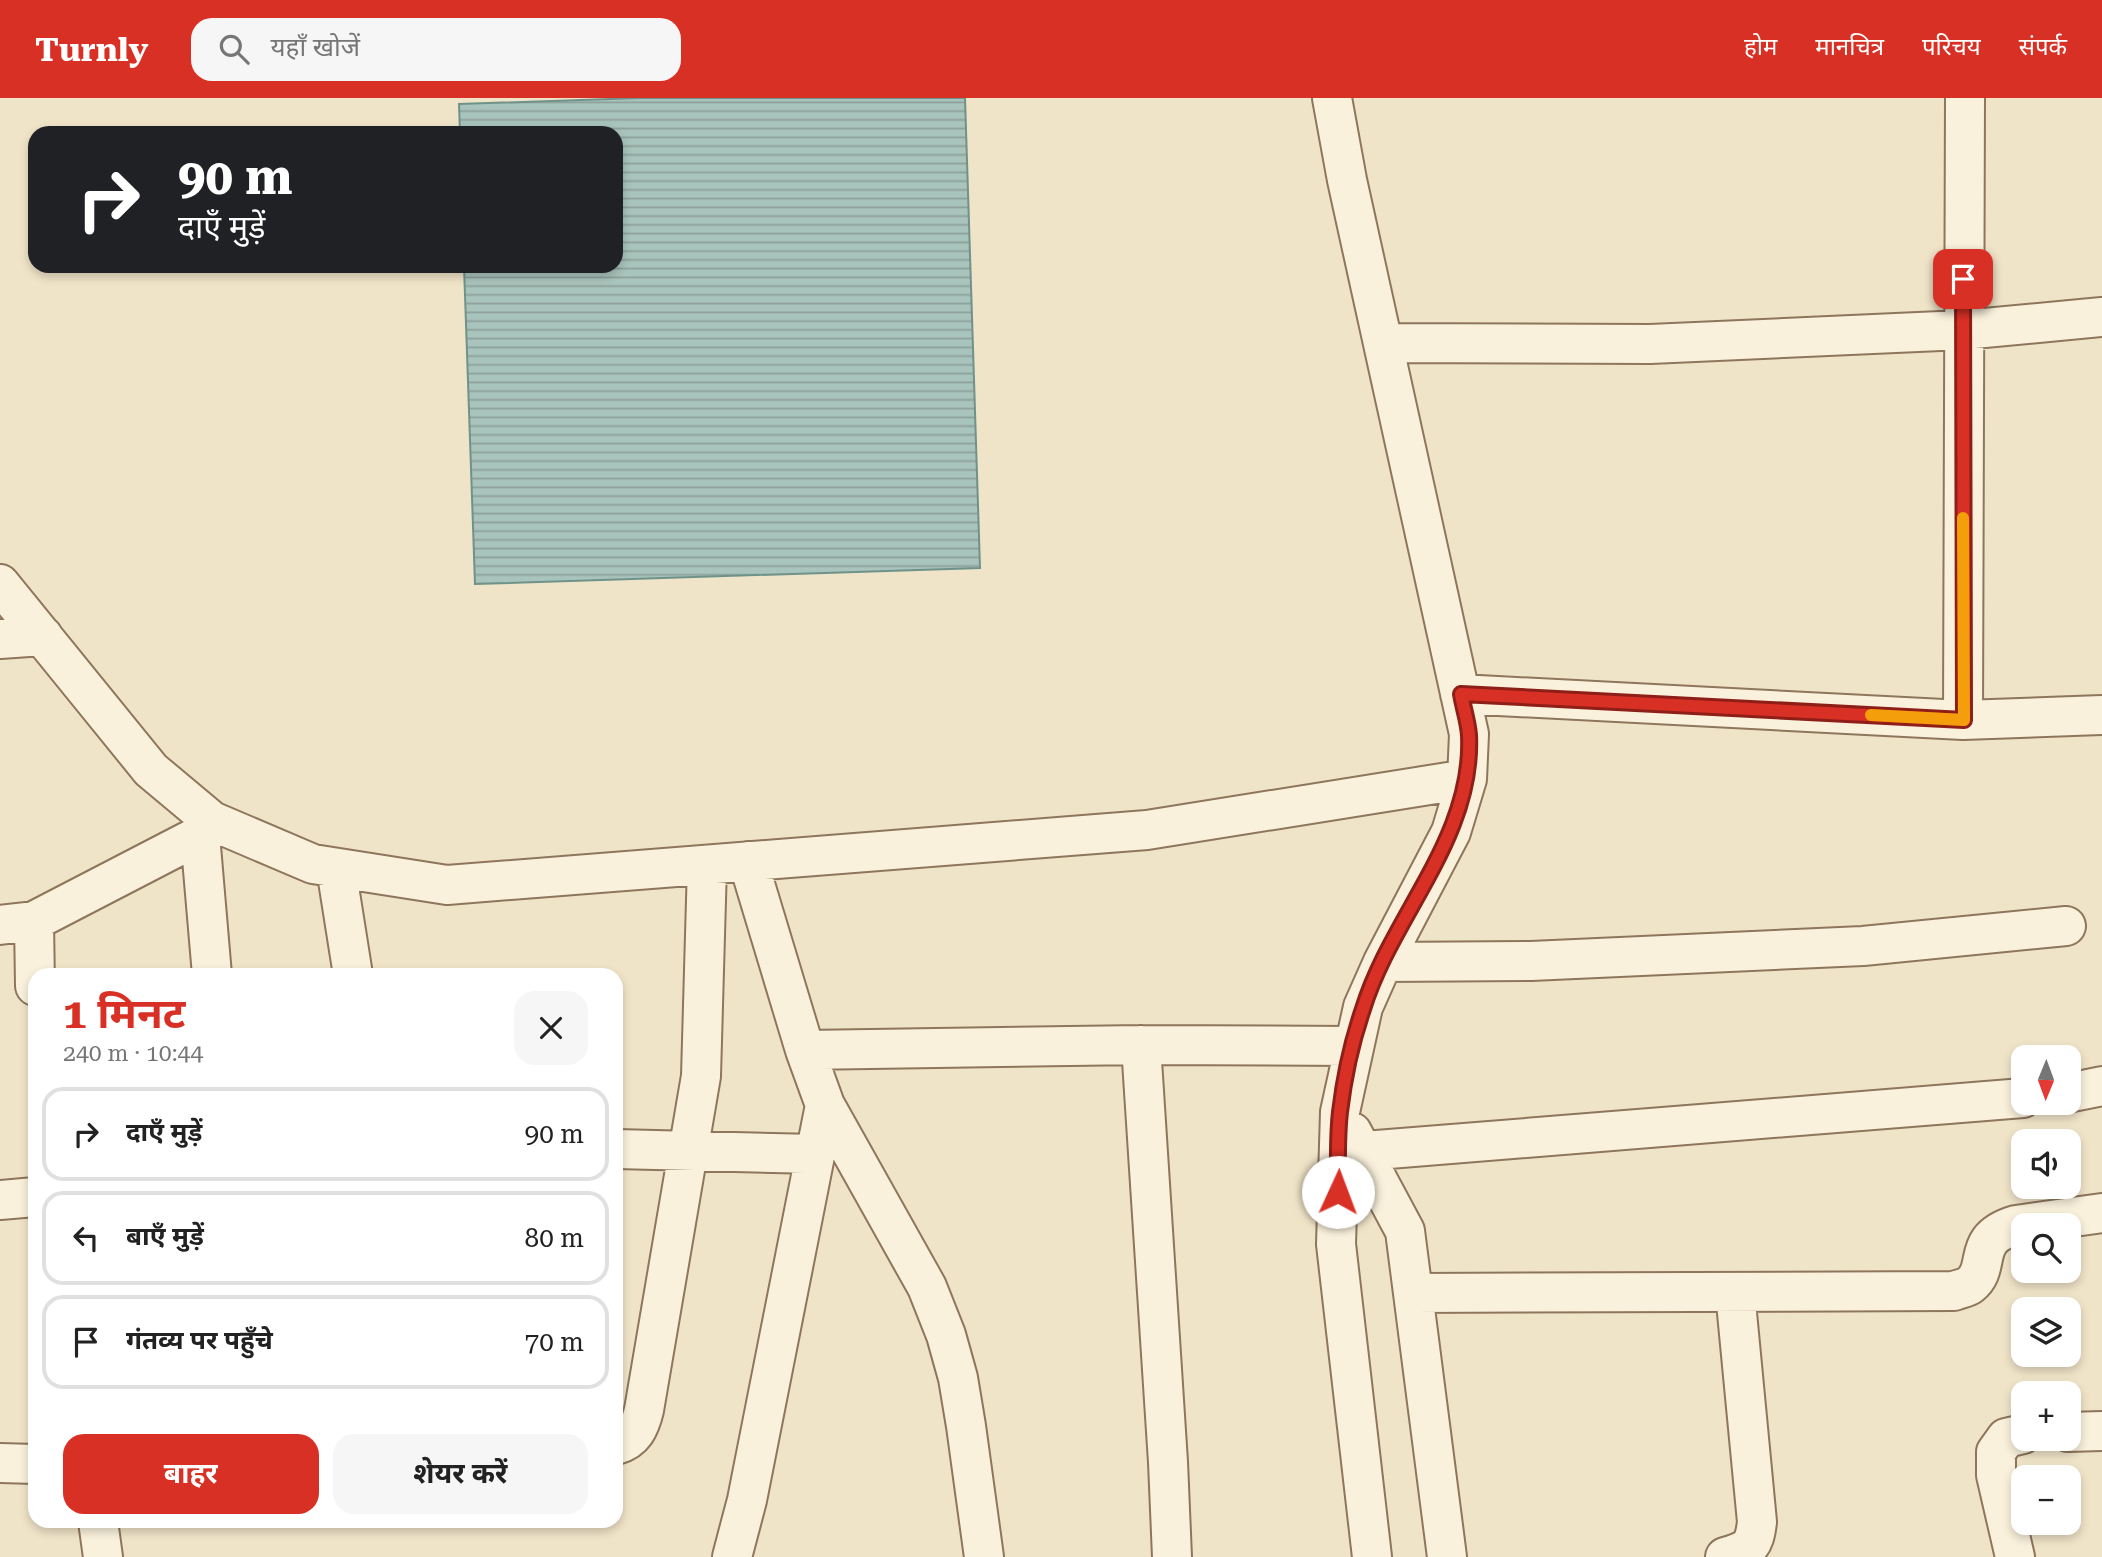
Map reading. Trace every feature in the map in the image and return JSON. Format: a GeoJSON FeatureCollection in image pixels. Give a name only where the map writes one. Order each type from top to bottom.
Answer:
{"type":"FeatureCollection","features":[{"type":"Feature","properties":{"kind":"street"},"geometry":{"type":"LineString","coordinates":[[1332,98],[1469,734],[1467,779],[1451,832],[1383,962],[1363,1007],[1352,1046],[1340,1112],[1336,1244],[1372,1557]]}},
{"type":"Feature","properties":{"kind":"street"},"geometry":{"type":"LineString","coordinates":[[1964,720],[1965,98]]}},
{"type":"Feature","properties":{"kind":"street"},"geometry":{"type":"LineString","coordinates":[[1383,343],[1650,344],[1963,330],[2102,317]]}},
{"type":"Feature","properties":{"kind":"street"},"geometry":{"type":"LineString","coordinates":[[0,584],[151,770],[206,828],[313,864],[447,885],[1147,830],[1467,779]]}},
{"type":"Feature","properties":{"kind":"street"},"geometry":{"type":"LineString","coordinates":[[0,639],[43,636]]}},
{"type":"Feature","properties":{"kind":"street"},"geometry":{"type":"LineString","coordinates":[[1461,694],[1964,720],[2102,715]]}},
{"type":"Feature","properties":{"kind":"street"},"geometry":{"type":"LineString","coordinates":[[30,968],[17,923],[206,828]]}},
{"type":"Feature","properties":{"kind":"street"},"geometry":{"type":"LineString","coordinates":[[206,828],[212,968]]}},
{"type":"Feature","properties":{"kind":"street"},"geometry":{"type":"LineString","coordinates":[[748,862],[805,1049],[825,1105],[928,1287],[946,1335],[958,1378],[984,1557]]}},
{"type":"Feature","properties":{"kind":"street"},"geometry":{"type":"LineString","coordinates":[[623,1443],[639,1430],[644,1410],[701,1076],[707,865]]}},
{"type":"Feature","properties":{"kind":"street"},"geometry":{"type":"LineString","coordinates":[[336,868],[353,968]]}},
{"type":"Feature","properties":{"kind":"street"},"geometry":{"type":"LineString","coordinates":[[1383,962],[1531,961],[1863,946],[2066,926]]}},
{"type":"Feature","properties":{"kind":"street"},"geometry":{"type":"LineString","coordinates":[[805,1049],[1141,1045],[1352,1046]]}},
{"type":"Feature","properties":{"kind":"street"},"geometry":{"type":"LineString","coordinates":[[1141,1045],[1172,1557]]}},
{"type":"Feature","properties":{"kind":"street"},"geometry":{"type":"LineString","coordinates":[[2081,1090],[2102,1086]]}},
{"type":"Feature","properties":{"kind":"street"},"geometry":{"type":"LineString","coordinates":[[1364,1151],[2011,1099]]}},
{"type":"Feature","properties":{"kind":"street"},"geometry":{"type":"LineString","coordinates":[[732,1557],[747,1500],[825,1105]]}},
{"type":"Feature","properties":{"kind":"street"},"geometry":{"type":"LineString","coordinates":[[1340,1112],[1364,1151],[1405,1231],[1447,1557]]}},
{"type":"Feature","properties":{"kind":"street"},"geometry":{"type":"LineString","coordinates":[[623,1149],[815,1154]]}},
{"type":"Feature","properties":{"kind":"street"},"geometry":{"type":"LineString","coordinates":[[0,1200],[28,1198]]}},
{"type":"Feature","properties":{"kind":"street"},"geometry":{"type":"LineString","coordinates":[[1413,1293],[1954,1291],[1970,1285],[1977,1275],[1986,1245],[2004,1229],[2102,1213]]}},
{"type":"Feature","properties":{"kind":"street"},"geometry":{"type":"LineString","coordinates":[[1725,1557],[1746,1550],[1755,1540],[1757,1522],[1735,1292]]}},
{"type":"Feature","properties":{"kind":"street"},"geometry":{"type":"LineString","coordinates":[[2081,1432],[2102,1431]]}},
{"type":"Feature","properties":{"kind":"street"},"geometry":{"type":"LineString","coordinates":[[2011,1437],[2006,1438],[1996,1452],[1996,1475],[2015,1557]]}},
{"type":"Feature","properties":{"kind":"street"},"geometry":{"type":"LineString","coordinates":[[0,1463],[28,1464]]}},
{"type":"Feature","properties":{"kind":"street"},"geometry":{"type":"LineString","coordinates":[[99,1528],[103,1557]]}},
{"type":"Feature","properties":{"kind":"water"},"geometry":{"type":"Polygon","coordinates":[[[640,98],[965,98],[980,568],[475,584],[464,273],[623,273],[623,126],[460,126],[459,104],[640,98]]]}},
{"type":"Feature","properties":{"kind":"slow traffic"},"geometry":{"type":"LineString","coordinates":[[1871,715],[1964,720],[1963,518]]}},
{"type":"Feature","properties":{"kind":"route"},"geometry":{"type":"LineString","coordinates":[[1338,1192],[1340,1112],[1352,1046],[1363,1007],[1383,962],[1451,832],[1467,779],[1469,734],[1461,694],[1964,720],[1963,279]]}}]}
